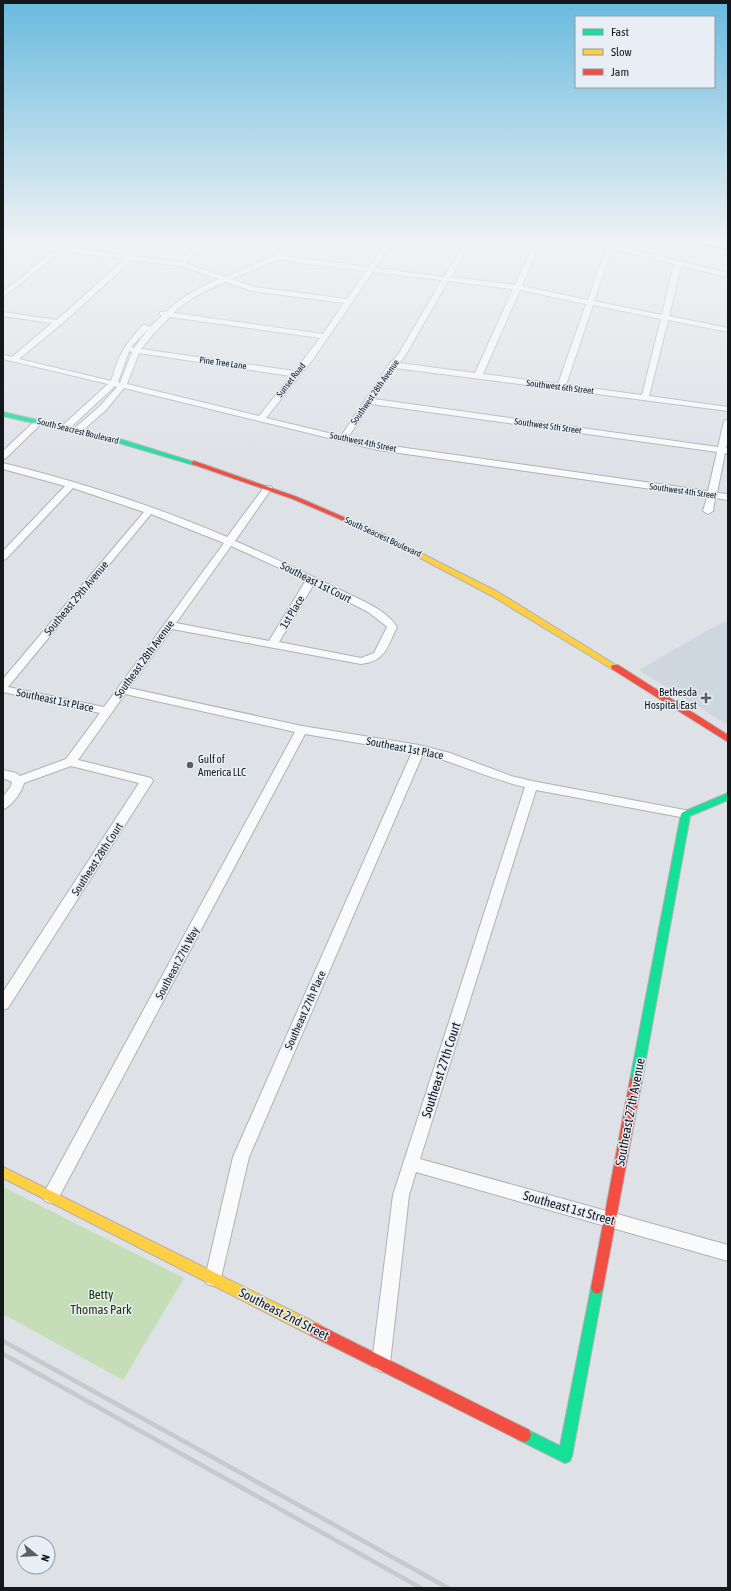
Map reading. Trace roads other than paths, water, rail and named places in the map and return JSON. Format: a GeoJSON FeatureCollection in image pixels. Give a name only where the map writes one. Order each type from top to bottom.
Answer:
{"type":"FeatureCollection","features":[{"type":"Feature","properties":{"kind":"main road","name":"South Seacrest Boulevard"},"geometry":{"type":"LineString","coordinates":[[3,414],[66,427],[184,459],[268,488],[377,533],[466,578],[557,630],[728,739]]}},
{"type":"Feature","properties":{"kind":"main road"},"geometry":{"type":"LineString","coordinates":[[686,814],[728,796]]}},
{"type":"Feature","properties":{"kind":"main road","name":"Southeast 27th Avenue"},"geometry":{"type":"LineString","coordinates":[[565,1456],[686,814]]}},
{"type":"Feature","properties":{"kind":"main road","name":"Southeast 2nd Street"},"geometry":{"type":"LineString","coordinates":[[3,1172],[565,1456]]}},
{"type":"Feature","properties":{"kind":"street"},"geometry":{"type":"LineString","coordinates":[[18,316],[58,322]]}},
{"type":"Feature","properties":{"kind":"street"},"geometry":{"type":"LineString","coordinates":[[15,358],[64,316]]}},
{"type":"Feature","properties":{"kind":"street"},"geometry":{"type":"LineString","coordinates":[[66,427],[114,383],[126,349],[156,316]]}},
{"type":"Feature","properties":{"kind":"street"},"geometry":{"type":"LineString","coordinates":[[78,430],[103,408],[123,385],[136,350],[152,330],[166,316]]}},
{"type":"Feature","properties":{"kind":"street"},"geometry":{"type":"LineString","coordinates":[[184,316],[324,336]]}},
{"type":"Feature","properties":{"kind":"street","name":"Sunset Road"},"geometry":{"type":"LineString","coordinates":[[261,419],[338,316]]}},
{"type":"Feature","properties":{"kind":"street","name":"Southwest 28th Avenue"},"geometry":{"type":"LineString","coordinates":[[342,439],[393,365],[401,356],[424,316]]}},
{"type":"Feature","properties":{"kind":"street"},"geometry":{"type":"LineString","coordinates":[[478,376],[506,316]]}},
{"type":"Feature","properties":{"kind":"street"},"geometry":{"type":"LineString","coordinates":[[560,387],[585,316]]}},
{"type":"Feature","properties":{"kind":"street"},"geometry":{"type":"LineString","coordinates":[[661,316],[728,330]]}},
{"type":"Feature","properties":{"kind":"street"},"geometry":{"type":"LineString","coordinates":[[645,398],[665,317]]}},
{"type":"Feature","properties":{"kind":"street","name":"Pine Tree Lane"},"geometry":{"type":"LineString","coordinates":[[126,349],[296,374]]}},
{"type":"Feature","properties":{"kind":"street","name":"Southwest 4th Street"},"geometry":{"type":"LineString","coordinates":[[3,356],[378,447],[728,497]]}},
{"type":"Feature","properties":{"kind":"street","name":"Southwest 6th Street"},"geometry":{"type":"LineString","coordinates":[[393,365],[728,409]]}},
{"type":"Feature","properties":{"kind":"street","name":"Southwest 5th Street"},"geometry":{"type":"LineString","coordinates":[[368,401],[725,450]]}},
{"type":"Feature","properties":{"kind":"street"},"geometry":{"type":"LineString","coordinates":[[3,456],[40,421]]}},
{"type":"Feature","properties":{"kind":"street"},"geometry":{"type":"LineString","coordinates":[[708,511],[725,450],[728,421]]}},
{"type":"Feature","properties":{"kind":"street","name":"Southeast 1st Court"},"geometry":{"type":"LineString","coordinates":[[3,466],[72,484],[150,510],[230,541],[312,579],[380,616],[391,624],[391,631],[378,655],[368,660],[354,660],[169,625]]}},
{"type":"Feature","properties":{"kind":"street"},"geometry":{"type":"LineString","coordinates":[[3,557],[72,484]]}},
{"type":"Feature","properties":{"kind":"street","name":"Southeast 28th Avenue"},"geometry":{"type":"LineString","coordinates":[[70,762],[268,488]]}},
{"type":"Feature","properties":{"kind":"street","name":"Southeast 29th Avenue"},"geometry":{"type":"LineString","coordinates":[[3,688],[150,510]]}},
{"type":"Feature","properties":{"kind":"street","name":"1st Place"},"geometry":{"type":"LineString","coordinates":[[272,645],[312,579]]}},
{"type":"Feature","properties":{"kind":"street","name":"Southeast 1st Place"},"geometry":{"type":"LineString","coordinates":[[3,688],[107,710]]}},
{"type":"Feature","properties":{"kind":"street","name":"Southeast 1st Place"},"geometry":{"type":"LineString","coordinates":[[122,690],[302,730],[419,749],[446,756],[508,779],[532,785],[686,814]]}},
{"type":"Feature","properties":{"kind":"street","name":"Southeast 27th Way"},"geometry":{"type":"LineString","coordinates":[[51,1196],[302,730]]}},
{"type":"Feature","properties":{"kind":"street","name":"Southeast 27th Place"},"geometry":{"type":"LineString","coordinates":[[213,1278],[241,1157],[419,749]]}},
{"type":"Feature","properties":{"kind":"street"},"geometry":{"type":"LineString","coordinates":[[18,780],[70,762]]}},
{"type":"Feature","properties":{"kind":"street","name":"Southeast 28th Court"},"geometry":{"type":"LineString","coordinates":[[3,1004],[147,781],[70,762]]}},
{"type":"Feature","properties":{"kind":"street"},"geometry":{"type":"LineString","coordinates":[[3,774],[12,776],[18,780]]}},
{"type":"Feature","properties":{"kind":"street"},"geometry":{"type":"LineString","coordinates":[[3,805],[17,787],[18,780]]}},
{"type":"Feature","properties":{"kind":"street","name":"Southeast 27th Court"},"geometry":{"type":"LineString","coordinates":[[381,1363],[401,1195],[532,785]]}},
{"type":"Feature","properties":{"kind":"street","name":"Southeast 1st Street"},"geometry":{"type":"LineString","coordinates":[[411,1163],[728,1253]]}},
{"type":"Feature","properties":{"kind":"railway"},"geometry":{"type":"LineString","coordinates":[[3,1341],[448,1588]]}},
{"type":"Feature","properties":{"kind":"railway"},"geometry":{"type":"LineString","coordinates":[[3,1354],[421,1588]]}},
{"type":"Feature","properties":{"kind":"place","name":"Bethesda Hospital East"},"geometry":{"type":"Point","coordinates":[706,698]}},
{"type":"Feature","properties":{"kind":"place","name":"Gulf of America LLC"},"geometry":{"type":"Point","coordinates":[190,765]}},
{"type":"Feature","properties":{"kind":"park label","name":"Betty Thomas Park"},"geometry":{"type":"Point","coordinates":[101,1302]}}]}
